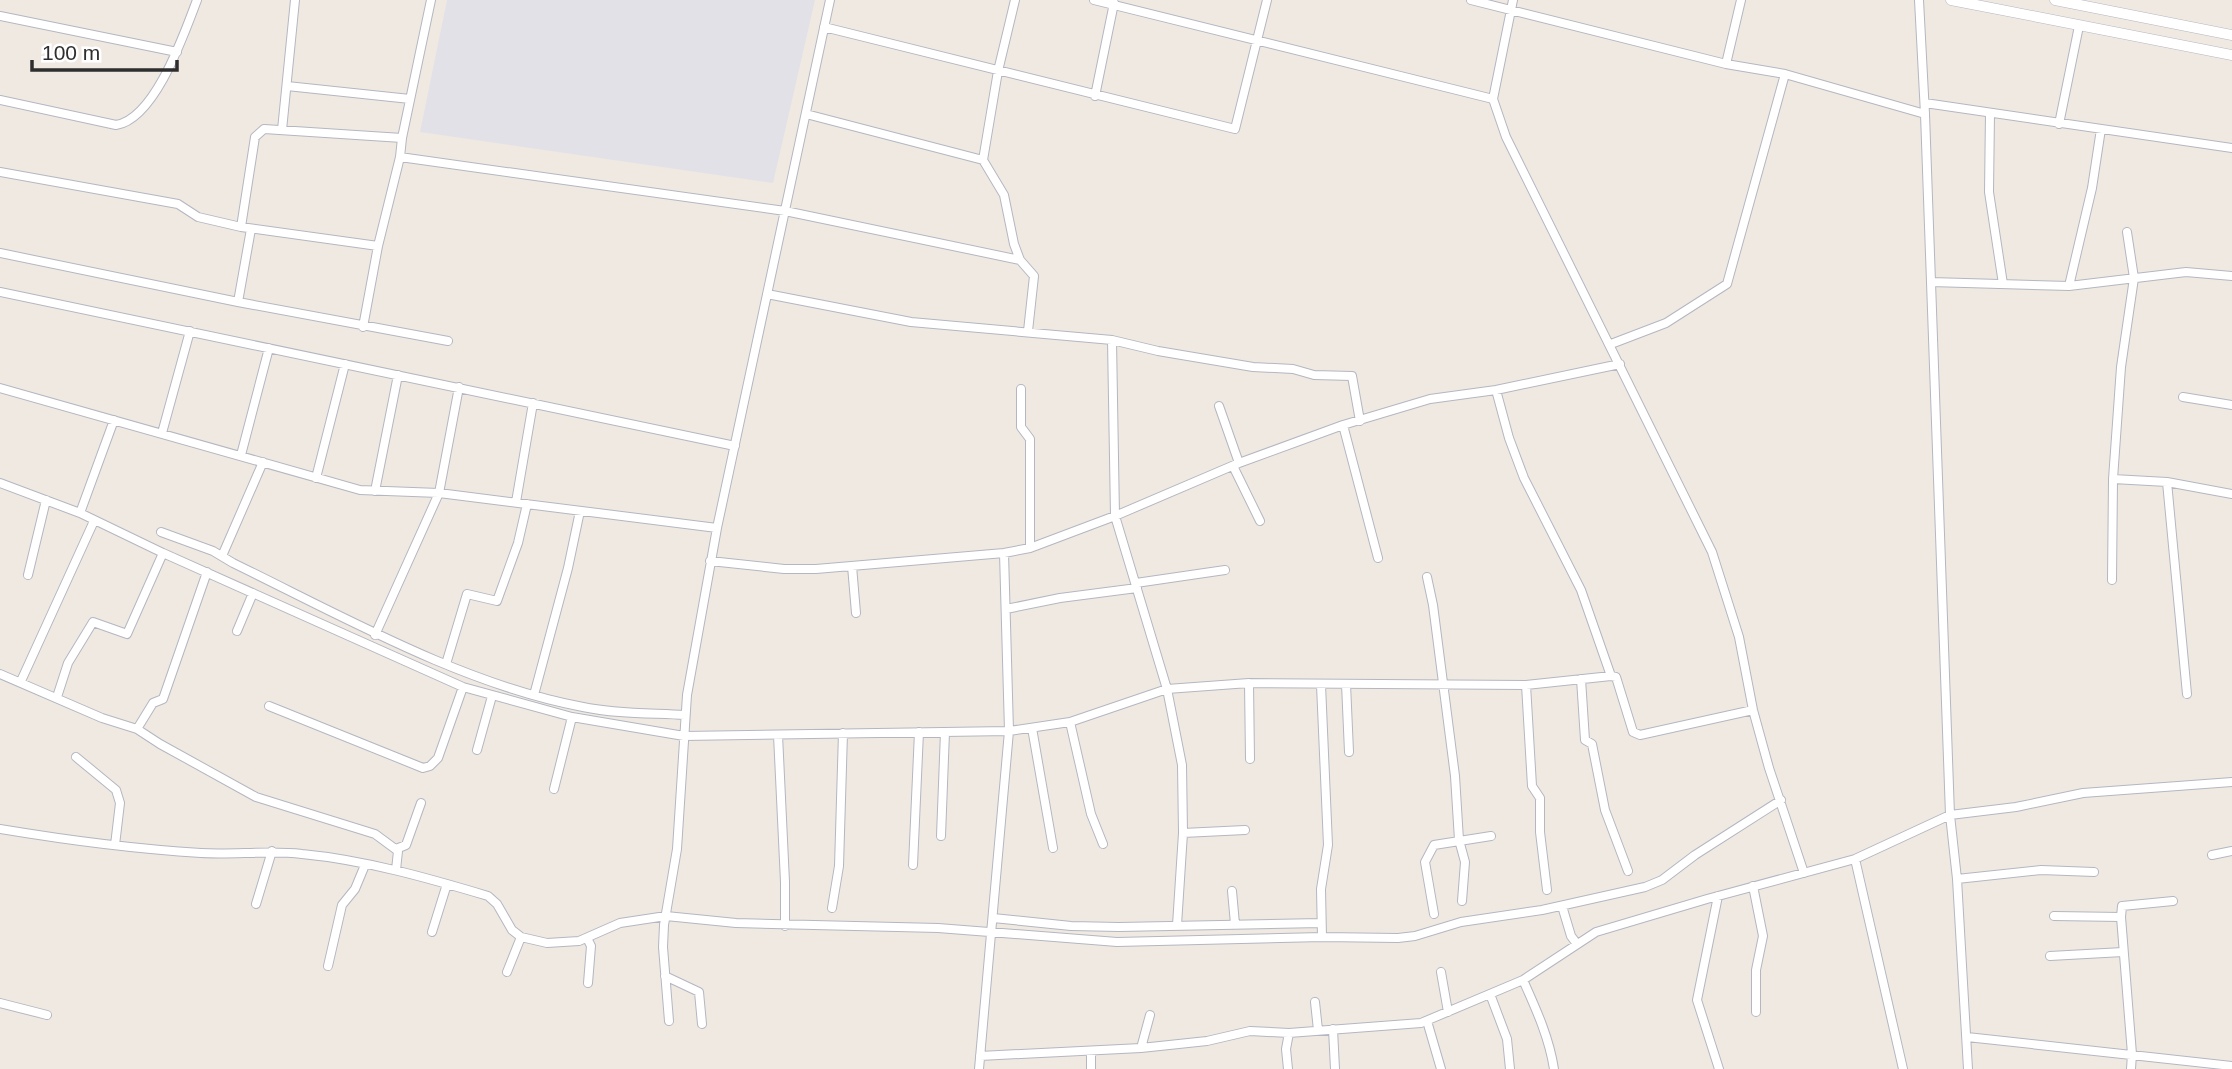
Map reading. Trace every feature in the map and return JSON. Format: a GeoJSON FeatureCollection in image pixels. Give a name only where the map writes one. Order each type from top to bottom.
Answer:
{"type":"FeatureCollection","features":[{"type":"Feature","properties":{"kind":"street"},"geometry":{"type":"LineString","coordinates":[[0,100],[116,125],[126,123],[137,116],[160,83],[177,52],[197,0]]}},
{"type":"Feature","properties":{"kind":"street"},"geometry":{"type":"LineString","coordinates":[[282,130],[295,0]]}},
{"type":"Feature","properties":{"kind":"street"},"geometry":{"type":"LineString","coordinates":[[363,327],[431,0]]}},
{"type":"Feature","properties":{"kind":"street"},"geometry":{"type":"LineString","coordinates":[[668,1021],[663,947],[677,849],[685,715],[710,561],[830,0]]}},
{"type":"Feature","properties":{"kind":"street"},"geometry":{"type":"LineString","coordinates":[[1015,0],[998,71],[983,160],[1004,195],[1020,260],[1034,276],[1028,331]]}},
{"type":"Feature","properties":{"kind":"street"},"geometry":{"type":"LineString","coordinates":[[1094,0],[1493,99]]}},
{"type":"Feature","properties":{"kind":"street"},"geometry":{"type":"LineString","coordinates":[[824,27],[1235,129],[1267,0]]}},
{"type":"Feature","properties":{"kind":"street"},"geometry":{"type":"LineString","coordinates":[[1471,0],[1726,64],[1785,74],[1926,114]]}},
{"type":"Feature","properties":{"kind":"street"},"geometry":{"type":"LineString","coordinates":[[1513,0],[1493,99],[1506,137],[1712,552],[1739,637],[1753,710],[1769,768],[1804,873]]}},
{"type":"Feature","properties":{"kind":"street"},"geometry":{"type":"LineString","coordinates":[[1726,64],[1741,0]]}},
{"type":"Feature","properties":{"kind":"street"},"geometry":{"type":"LineString","coordinates":[[1919,0],[1926,114],[1950,815],[1957,878],[1968,1069]]}},
{"type":"Feature","properties":{"kind":"street"},"geometry":{"type":"LineString","coordinates":[[1951,0],[2232,55]]}},
{"type":"Feature","properties":{"kind":"street"},"geometry":{"type":"LineString","coordinates":[[2055,0],[2232,35]]}},
{"type":"Feature","properties":{"kind":"street"},"geometry":{"type":"LineString","coordinates":[[1095,96],[1114,3]]}},
{"type":"Feature","properties":{"kind":"street"},"geometry":{"type":"LineString","coordinates":[[0,16],[177,52]]}},
{"type":"Feature","properties":{"kind":"street"},"geometry":{"type":"LineString","coordinates":[[2059,124],[2079,26]]}},
{"type":"Feature","properties":{"kind":"street"},"geometry":{"type":"LineString","coordinates":[[1611,344],[1666,323],[1727,284],[1785,74]]}},
{"type":"Feature","properties":{"kind":"street"},"geometry":{"type":"LineString","coordinates":[[287,86],[410,99]]}},
{"type":"Feature","properties":{"kind":"street"},"geometry":{"type":"LineString","coordinates":[[1925,103],[2232,148]]}},
{"type":"Feature","properties":{"kind":"street"},"geometry":{"type":"LineString","coordinates":[[1990,113],[1989,191],[2003,284]]}},
{"type":"Feature","properties":{"kind":"street"},"geometry":{"type":"LineString","coordinates":[[806,114],[983,160]]}},
{"type":"Feature","properties":{"kind":"street"},"geometry":{"type":"LineString","coordinates":[[241,227],[255,137],[264,129],[402,138]]}},
{"type":"Feature","properties":{"kind":"street"},"geometry":{"type":"LineString","coordinates":[[2069,286],[2092,188],[2101,129]]}},
{"type":"Feature","properties":{"kind":"street"},"geometry":{"type":"LineString","coordinates":[[400,158],[785,211],[1020,260]]}},
{"type":"Feature","properties":{"kind":"street"},"geometry":{"type":"LineString","coordinates":[[0,172],[177,204],[198,217],[251,229],[378,246]]}},
{"type":"Feature","properties":{"kind":"street"},"geometry":{"type":"LineString","coordinates":[[238,302],[251,229]]}},
{"type":"Feature","properties":{"kind":"street"},"geometry":{"type":"LineString","coordinates":[[2112,580],[2113,479],[2121,367],[2134,278],[2127,232]]}},
{"type":"Feature","properties":{"kind":"street"},"geometry":{"type":"LineString","coordinates":[[0,253],[363,327],[447,341]]}},
{"type":"Feature","properties":{"kind":"street"},"geometry":{"type":"LineString","coordinates":[[1931,282],[2069,286],[2186,272],[2232,276]]}},
{"type":"Feature","properties":{"kind":"street"},"geometry":{"type":"LineString","coordinates":[[0,292],[735,446]]}},
{"type":"Feature","properties":{"kind":"street"},"geometry":{"type":"LineString","coordinates":[[767,294],[911,323],[1112,340],[1158,351],[1253,367],[1293,369],[1314,375],[1352,376],[1360,421]]}},
{"type":"Feature","properties":{"kind":"street"},"geometry":{"type":"LineString","coordinates":[[163,433],[190,331]]}},
{"type":"Feature","properties":{"kind":"street"},"geometry":{"type":"LineString","coordinates":[[1112,340],[1115,516],[1167,689],[1182,765],[1183,833],[1177,925]]}},
{"type":"Feature","properties":{"kind":"street"},"geometry":{"type":"LineString","coordinates":[[241,455],[269,348]]}},
{"type":"Feature","properties":{"kind":"street"},"geometry":{"type":"LineString","coordinates":[[316,478],[345,364]]}},
{"type":"Feature","properties":{"kind":"street"},"geometry":{"type":"LineString","coordinates":[[710,561],[783,569],[816,569],[1004,553],[1030,548],[1115,516],[1236,464],[1343,425],[1430,399],[1496,390],[1620,364]]}},
{"type":"Feature","properties":{"kind":"street"},"geometry":{"type":"LineString","coordinates":[[375,491],[398,375]]}},
{"type":"Feature","properties":{"kind":"street"},"geometry":{"type":"LineString","coordinates":[[370,646],[439,493],[459,387]]}},
{"type":"Feature","properties":{"kind":"street"},"geometry":{"type":"LineString","coordinates":[[0,388],[349,488],[439,493],[717,528]]}},
{"type":"Feature","properties":{"kind":"street"},"geometry":{"type":"LineString","coordinates":[[1021,389],[1021,426],[1030,439],[1030,548]]}},
{"type":"Feature","properties":{"kind":"street"},"geometry":{"type":"LineString","coordinates":[[1496,390],[1509,438],[1524,478],[1581,590],[1611,676]]}},
{"type":"Feature","properties":{"kind":"street"},"geometry":{"type":"LineString","coordinates":[[2183,397],[2232,405]]}},
{"type":"Feature","properties":{"kind":"street"},"geometry":{"type":"LineString","coordinates":[[516,502],[533,403]]}},
{"type":"Feature","properties":{"kind":"street"},"geometry":{"type":"LineString","coordinates":[[1219,406],[1236,464],[1260,521]]}},
{"type":"Feature","properties":{"kind":"street"},"geometry":{"type":"LineString","coordinates":[[80,513],[114,420]]}},
{"type":"Feature","properties":{"kind":"street"},"geometry":{"type":"LineString","coordinates":[[1343,425],[1378,558]]}},
{"type":"Feature","properties":{"kind":"street"},"geometry":{"type":"LineString","coordinates":[[222,556],[263,462]]}},
{"type":"Feature","properties":{"kind":"street"},"geometry":{"type":"LineString","coordinates":[[2113,479],[2167,482],[2232,494]]}},
{"type":"Feature","properties":{"kind":"street"},"geometry":{"type":"LineString","coordinates":[[2167,482],[2187,694]]}},
{"type":"Feature","properties":{"kind":"street"},"geometry":{"type":"LineString","coordinates":[[0,484],[80,513],[163,553],[467,688],[572,717],[684,736],[1009,731],[1070,722],[1167,689],[1249,683],[1526,685],[1611,676],[1616,677],[1635,735],[1753,710]]}},
{"type":"Feature","properties":{"kind":"street"},"geometry":{"type":"LineString","coordinates":[[28,575],[46,500]]}},
{"type":"Feature","properties":{"kind":"street"},"geometry":{"type":"LineString","coordinates":[[446,664],[467,594],[497,601],[518,543],[527,504]]}},
{"type":"Feature","properties":{"kind":"street"},"geometry":{"type":"LineString","coordinates":[[534,695],[568,568],[580,511]]}},
{"type":"Feature","properties":{"kind":"street"},"geometry":{"type":"LineString","coordinates":[[21,681],[94,521]]}},
{"type":"Feature","properties":{"kind":"street"},"geometry":{"type":"LineString","coordinates":[[161,532],[222,556],[376,632],[476,677],[585,708],[685,715]]}},
{"type":"Feature","properties":{"kind":"street"},"geometry":{"type":"LineString","coordinates":[[57,697],[68,663],[93,622],[128,634],[163,553]]}},
{"type":"Feature","properties":{"kind":"street"},"geometry":{"type":"LineString","coordinates":[[979,1069],[1009,731],[1004,553]]}},
{"type":"Feature","properties":{"kind":"street"},"geometry":{"type":"LineString","coordinates":[[852,566],[856,613]]}},
{"type":"Feature","properties":{"kind":"street"},"geometry":{"type":"LineString","coordinates":[[1006,609],[1225,570]]}},
{"type":"Feature","properties":{"kind":"street"},"geometry":{"type":"LineString","coordinates":[[137,729],[153,703],[163,699],[208,572]]}},
{"type":"Feature","properties":{"kind":"street"},"geometry":{"type":"LineString","coordinates":[[1427,578],[1444,683],[1455,776],[1459,840],[1465,862],[1462,901]]}},
{"type":"Feature","properties":{"kind":"street"},"geometry":{"type":"LineString","coordinates":[[237,631],[253,593]]}},
{"type":"Feature","properties":{"kind":"street"},"geometry":{"type":"LineString","coordinates":[[0,674],[102,718],[137,729],[256,797],[374,834],[396,849]]}},
{"type":"Feature","properties":{"kind":"street"},"geometry":{"type":"LineString","coordinates":[[269,706],[423,768],[430,766],[438,758],[467,688],[476,677]]}},
{"type":"Feature","properties":{"kind":"street"},"geometry":{"type":"LineString","coordinates":[[1581,679],[1585,740],[1592,744],[1605,810],[1628,870]]}},
{"type":"Feature","properties":{"kind":"street"},"geometry":{"type":"LineString","coordinates":[[1249,683],[1250,759]]}},
{"type":"Feature","properties":{"kind":"street"},"geometry":{"type":"LineString","coordinates":[[1321,684],[1328,845],[1321,889],[1322,937]]}},
{"type":"Feature","properties":{"kind":"street"},"geometry":{"type":"LineString","coordinates":[[1346,684],[1349,752]]}},
{"type":"Feature","properties":{"kind":"street"},"geometry":{"type":"LineString","coordinates":[[1526,685],[1532,786],[1540,798],[1540,832],[1546,890]]}},
{"type":"Feature","properties":{"kind":"street"},"geometry":{"type":"LineString","coordinates":[[477,750],[492,696]]}},
{"type":"Feature","properties":{"kind":"street"},"geometry":{"type":"LineString","coordinates":[[554,789],[572,717]]}},
{"type":"Feature","properties":{"kind":"street"},"geometry":{"type":"LineString","coordinates":[[1070,722],[1091,814],[1102,844]]}},
{"type":"Feature","properties":{"kind":"street"},"geometry":{"type":"LineString","coordinates":[[1032,728],[1053,848]]}},
{"type":"Feature","properties":{"kind":"street"},"geometry":{"type":"LineString","coordinates":[[913,865],[919,732]]}},
{"type":"Feature","properties":{"kind":"street"},"geometry":{"type":"LineString","coordinates":[[941,836],[945,732]]}},
{"type":"Feature","properties":{"kind":"street"},"geometry":{"type":"LineString","coordinates":[[832,908],[839,866],[843,733]]}},
{"type":"Feature","properties":{"kind":"street"},"geometry":{"type":"LineString","coordinates":[[778,735],[785,926]]}},
{"type":"Feature","properties":{"kind":"street"},"geometry":{"type":"LineString","coordinates":[[75,757],[116,790],[119,796],[115,845]]}},
{"type":"Feature","properties":{"kind":"street"},"geometry":{"type":"LineString","coordinates":[[980,1056],[1141,1048],[1206,1041],[1250,1031],[1289,1033],[1427,1021],[1523,980],[1596,932],[1855,859],[1950,815],[2016,807],[2083,793],[2232,782]]}},
{"type":"Feature","properties":{"kind":"street"},"geometry":{"type":"LineString","coordinates":[[0,829],[72,841],[203,853],[272,851],[305,854],[396,870],[488,896],[502,911],[512,930],[521,937],[547,943],[579,941],[620,923],[666,916],[785,926],[937,928],[1117,942],[1415,936],[1461,922],[1562,906],[1645,887],[1662,880],[1695,855],[1781,800]]}},
{"type":"Feature","properties":{"kind":"street"},"geometry":{"type":"LineString","coordinates":[[396,849],[406,845],[421,803]]}},
{"type":"Feature","properties":{"kind":"street"},"geometry":{"type":"LineString","coordinates":[[1183,833],[1245,830]]}},
{"type":"Feature","properties":{"kind":"street"},"geometry":{"type":"LineString","coordinates":[[1434,914],[1425,862],[1434,845],[1491,836]]}},
{"type":"Feature","properties":{"kind":"street"},"geometry":{"type":"LineString","coordinates":[[396,849],[396,870]]}},
{"type":"Feature","properties":{"kind":"street"},"geometry":{"type":"LineString","coordinates":[[257,904],[272,851]]}},
{"type":"Feature","properties":{"kind":"street"},"geometry":{"type":"LineString","coordinates":[[2212,855],[2232,851]]}},
{"type":"Feature","properties":{"kind":"street"},"geometry":{"type":"LineString","coordinates":[[1855,859],[1903,1069]]}},
{"type":"Feature","properties":{"kind":"street"},"geometry":{"type":"LineString","coordinates":[[328,966],[342,905],[355,889],[365,865]]}},
{"type":"Feature","properties":{"kind":"street"},"geometry":{"type":"LineString","coordinates":[[1957,878],[2040,870],[2094,872]]}},
{"type":"Feature","properties":{"kind":"street"},"geometry":{"type":"LineString","coordinates":[[432,932],[447,884]]}},
{"type":"Feature","properties":{"kind":"street"},"geometry":{"type":"LineString","coordinates":[[1753,886],[1763,936],[1756,970],[1756,1012]]}},
{"type":"Feature","properties":{"kind":"street"},"geometry":{"type":"LineString","coordinates":[[1232,891],[1235,924]]}},
{"type":"Feature","properties":{"kind":"street"},"geometry":{"type":"LineString","coordinates":[[1718,896],[1697,1000],[1719,1069]]}},
{"type":"Feature","properties":{"kind":"street"},"geometry":{"type":"LineString","coordinates":[[2131,1069],[2121,916],[2124,904],[2173,901]]}},
{"type":"Feature","properties":{"kind":"street"},"geometry":{"type":"LineString","coordinates":[[1562,906],[1571,936],[1577,944]]}},
{"type":"Feature","properties":{"kind":"street"},"geometry":{"type":"LineString","coordinates":[[2054,916],[2121,916]]}},
{"type":"Feature","properties":{"kind":"street"},"geometry":{"type":"LineString","coordinates":[[993,918],[1083,926],[1321,923]]}},
{"type":"Feature","properties":{"kind":"street"},"geometry":{"type":"LineString","coordinates":[[507,972],[521,937]]}},
{"type":"Feature","properties":{"kind":"street"},"geometry":{"type":"LineString","coordinates":[[586,938],[591,946],[588,983]]}},
{"type":"Feature","properties":{"kind":"street"},"geometry":{"type":"LineString","coordinates":[[2050,956],[2123,952]]}},
{"type":"Feature","properties":{"kind":"street"},"geometry":{"type":"LineString","coordinates":[[1441,972],[1448,1012]]}},
{"type":"Feature","properties":{"kind":"street"},"geometry":{"type":"LineString","coordinates":[[665,976],[699,992],[702,1024]]}},
{"type":"Feature","properties":{"kind":"street"},"geometry":{"type":"LineString","coordinates":[[1523,980],[1551,1049],[1554,1069]]}},
{"type":"Feature","properties":{"kind":"street"},"geometry":{"type":"LineString","coordinates":[[1490,994],[1507,1039],[1510,1069]]}},
{"type":"Feature","properties":{"kind":"street"},"geometry":{"type":"LineString","coordinates":[[1315,1002],[1318,1030]]}},
{"type":"Feature","properties":{"kind":"street"},"geometry":{"type":"LineString","coordinates":[[0,1003],[47,1015]]}},
{"type":"Feature","properties":{"kind":"street"},"geometry":{"type":"LineString","coordinates":[[1141,1048],[1150,1015]]}},
{"type":"Feature","properties":{"kind":"street"},"geometry":{"type":"LineString","coordinates":[[1427,1021],[1441,1069]]}},
{"type":"Feature","properties":{"kind":"street"},"geometry":{"type":"LineString","coordinates":[[1333,1029],[1335,1069]]}},
{"type":"Feature","properties":{"kind":"street"},"geometry":{"type":"LineString","coordinates":[[1288,1069],[1286,1049],[1289,1033]]}},
{"type":"Feature","properties":{"kind":"street"},"geometry":{"type":"LineString","coordinates":[[1967,1037],[2232,1066]]}},
{"type":"Feature","properties":{"kind":"street"},"geometry":{"type":"LineString","coordinates":[[1091,1051],[1091,1069]]}},
{"type":"Feature","properties":{"kind":"shaded area"},"geometry":{"type":"Polygon","coordinates":[[[447,0],[815,0],[773,183],[420,132],[447,0]]]}}]}
